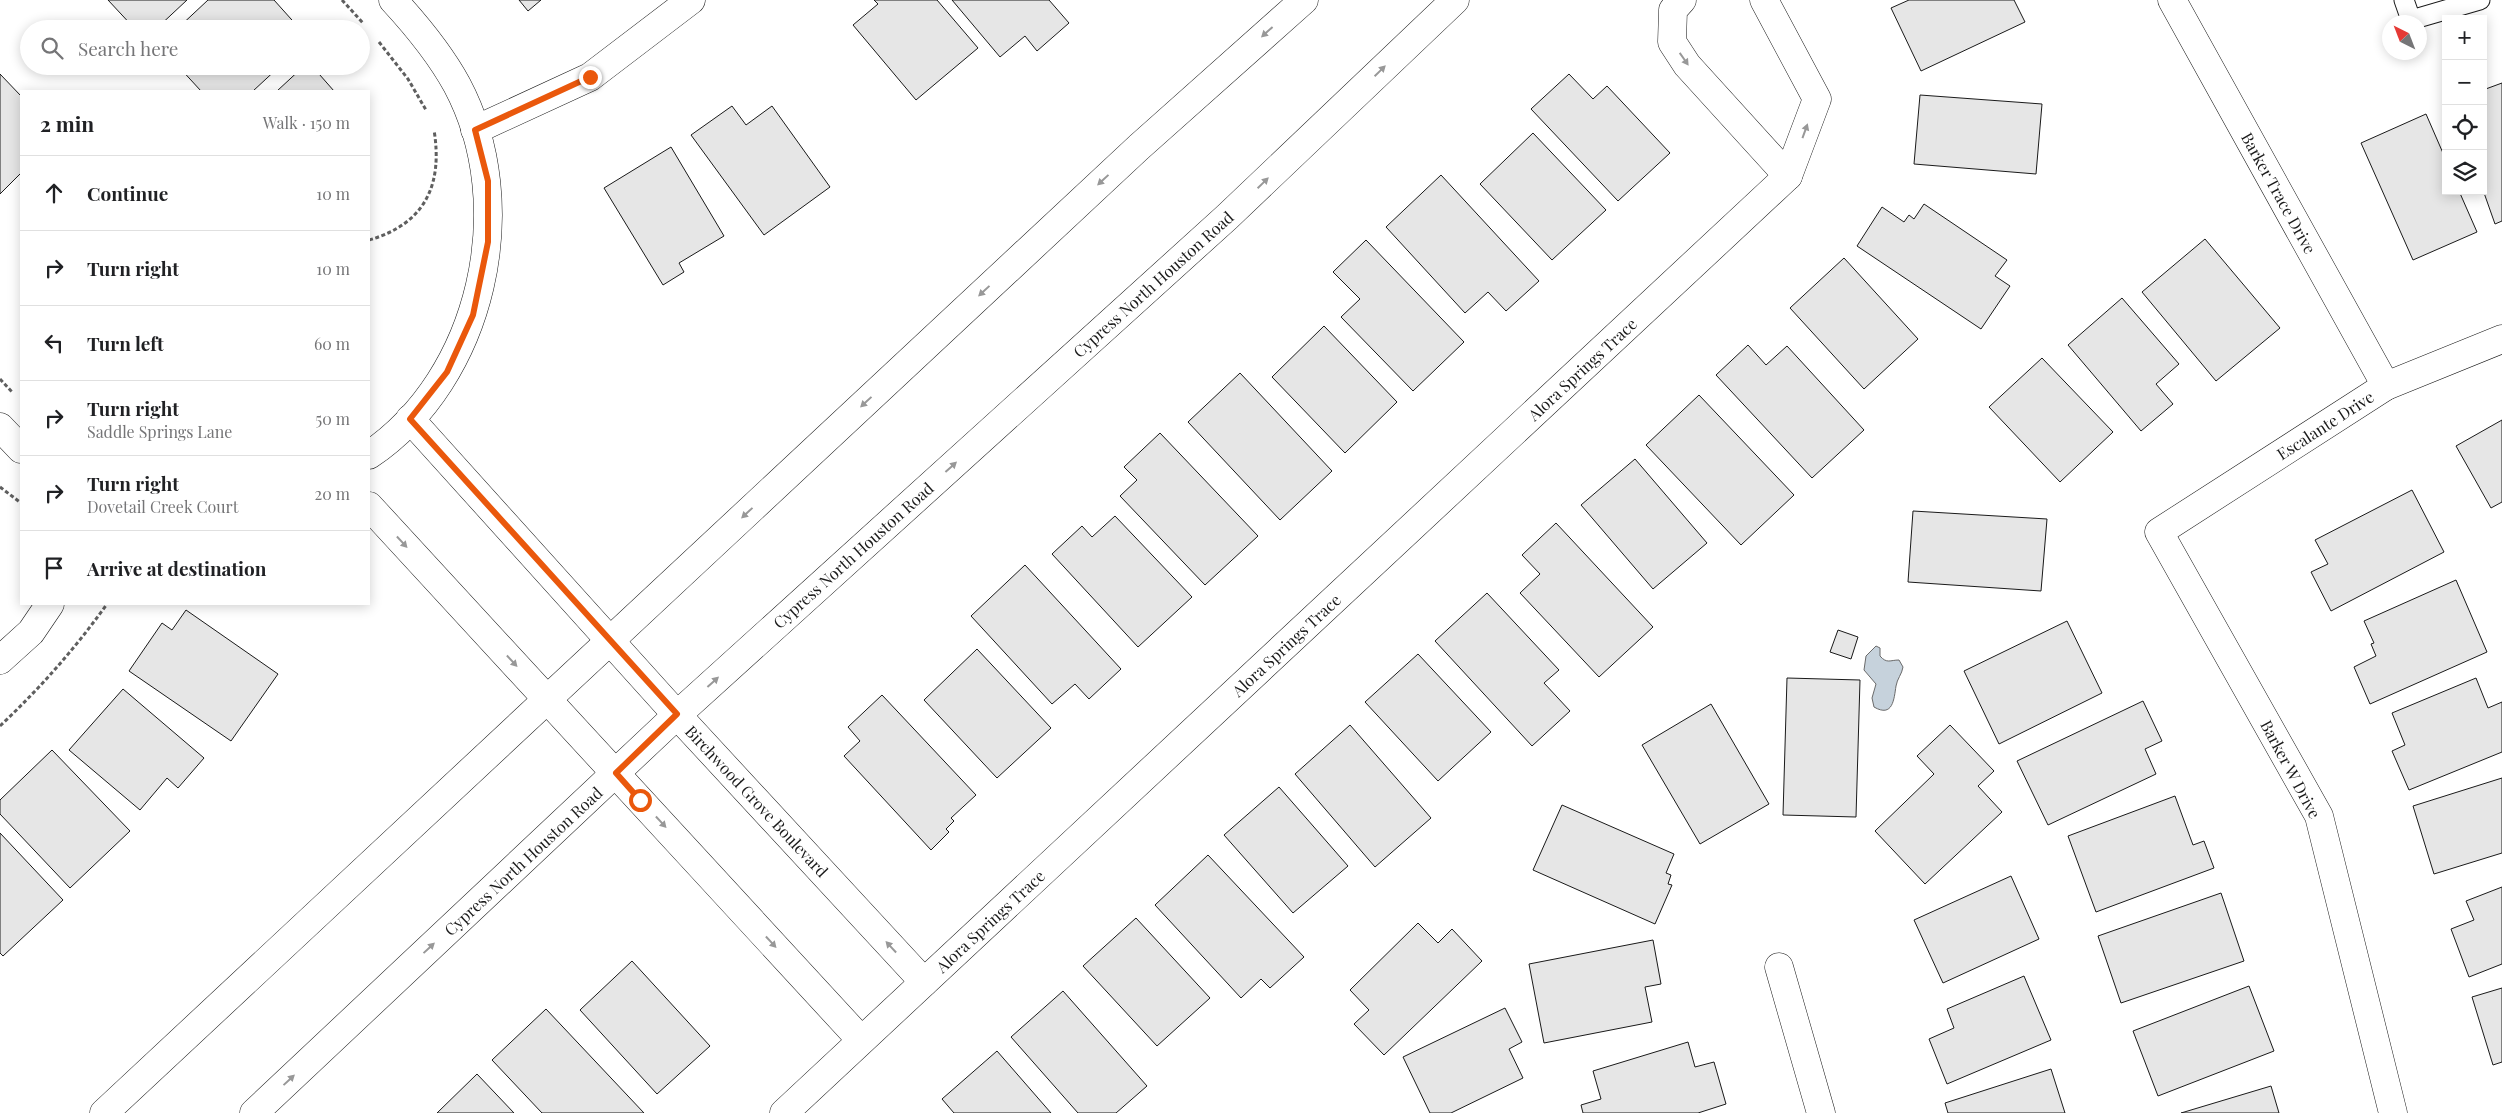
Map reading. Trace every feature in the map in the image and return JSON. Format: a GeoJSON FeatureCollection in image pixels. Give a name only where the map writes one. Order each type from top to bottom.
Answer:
{"type":"FeatureCollection","features":[{"type":"Feature","properties":{"kind":"street"},"geometry":{"type":"LineString","coordinates":[[370,454],[380,448],[410,419],[447,372],[473,315],[488,242],[488,181],[475,130],[457,85],[435,50],[393,0]]}},
{"type":"Feature","properties":{"kind":"street"},"geometry":{"type":"LineString","coordinates":[[475,130],[590,77],[691,0]]}},
{"type":"Feature","properties":{"kind":"street"},"geometry":{"type":"LineString","coordinates":[[104,1113],[1139,146],[1304,0]]}},
{"type":"Feature","properties":{"kind":"street","name":"Cypress North Houston Road"},"geometry":{"type":"LineString","coordinates":[[254,1113],[677,714],[1227,217],[1454,0]]}},
{"type":"Feature","properties":{"kind":"street"},"geometry":{"type":"LineString","coordinates":[[1682,0],[1673,10],[1672,42],[1687,65],[1788,176]]}},
{"type":"Feature","properties":{"kind":"street","name":"Alora Springs Trace"},"geometry":{"type":"LineString","coordinates":[[784,1113],[1788,176],[1817,99],[1764,0]]}},
{"type":"Feature","properties":{"kind":"street","name":"Barker Trace Drive"},"geometry":{"type":"LineString","coordinates":[[2172,0],[2386,386]]}},
{"type":"Feature","properties":{"kind":"street","name":"Escalante Drive"},"geometry":{"type":"LineString","coordinates":[[2159,532],[2386,386],[2502,339]]}},
{"type":"Feature","properties":{"kind":"street","name":"Birchwood Grove Boulevard"},"geometry":{"type":"LineString","coordinates":[[410,419],[677,714],[924,982]]}},
{"type":"Feature","properties":{"kind":"street"},"geometry":{"type":"LineString","coordinates":[[0,427],[20,448]]}},
{"type":"Feature","properties":{"kind":"street"},"geometry":{"type":"LineString","coordinates":[[370,507],[861,1040]]}},
{"type":"Feature","properties":{"kind":"street","name":"Barker W Drive"},"geometry":{"type":"LineString","coordinates":[[2159,532],[2319,816],[2393,1113]]}},
{"type":"Feature","properties":{"kind":"street"},"geometry":{"type":"LineString","coordinates":[[0,660],[30,632],[49,605]]}},
{"type":"Feature","properties":{"kind":"street"},"geometry":{"type":"LineString","coordinates":[[1779,967],[1821,1113]]}},
{"type":"Feature","properties":{"kind":"lane"},"geometry":{"type":"LineString","coordinates":[[2404,0],[2411,20],[2480,0]]}},
{"type":"Feature","properties":{"kind":"path"},"geometry":{"type":"LineString","coordinates":[[342,0],[360,20]]}},
{"type":"Feature","properties":{"kind":"path"},"geometry":{"type":"LineString","coordinates":[[377,40],[408,79],[429,115]]}},
{"type":"Feature","properties":{"kind":"path"},"geometry":{"type":"LineString","coordinates":[[370,240],[390,233],[408,222],[425,204],[435,177],[437,147],[433,122]]}},
{"type":"Feature","properties":{"kind":"path"},"geometry":{"type":"LineString","coordinates":[[0,379],[16,395]]}},
{"type":"Feature","properties":{"kind":"path"},"geometry":{"type":"LineString","coordinates":[[0,487],[20,502]]}},
{"type":"Feature","properties":{"kind":"path"},"geometry":{"type":"LineString","coordinates":[[0,726],[41,687],[77,646],[106,605]]}},
{"type":"Feature","properties":{"kind":"shaded area"},"geometry":{"type":"Polygon","coordinates":[[[1876,646],[1880,648],[1880,656],[1882,658],[1889,661],[1899,660],[1903,667],[1891,706],[1885,710],[1874,707],[1872,698],[1876,684],[1864,670],[1866,656],[1876,646]]]}},
{"type":"Feature","properties":{"kind":"building"},"geometry":{"type":"Polygon","coordinates":[[[108,0],[187,0],[166,20],[127,20],[108,0]]]}},
{"type":"Feature","properties":{"kind":"building"},"geometry":{"type":"Polygon","coordinates":[[[208,0],[274,0],[292,20],[187,20],[208,0]]]}},
{"type":"Feature","properties":{"kind":"building"},"geometry":{"type":"Polygon","coordinates":[[[519,0],[541,0],[528,11],[519,0]]]}},
{"type":"Feature","properties":{"kind":"building"},"geometry":{"type":"Polygon","coordinates":[[[874,0],[937,0],[978,48],[916,100],[853,25],[878,4],[874,0]]]}},
{"type":"Feature","properties":{"kind":"building"},"geometry":{"type":"Polygon","coordinates":[[[952,0],[1049,0],[1069,23],[1037,51],[1025,36],[1000,57],[952,0]]]}},
{"type":"Feature","properties":{"kind":"building"},"geometry":{"type":"Polygon","coordinates":[[[1909,0],[2014,0],[2025,22],[1921,71],[1891,8],[1909,0]]]}},
{"type":"Feature","properties":{"kind":"building"},"geometry":{"type":"Polygon","coordinates":[[[0,74],[20,95],[20,174],[0,194],[0,74]]]}},
{"type":"Feature","properties":{"kind":"building"},"geometry":{"type":"Polygon","coordinates":[[[1569,74],[1593,99],[1607,86],[1670,153],[1618,201],[1531,109],[1569,74]]]}},
{"type":"Feature","properties":{"kind":"building"},"geometry":{"type":"Polygon","coordinates":[[[186,75],[270,75],[254,90],[200,90],[186,75]]]}},
{"type":"Feature","properties":{"kind":"building"},"geometry":{"type":"Polygon","coordinates":[[[294,75],[320,75],[333,90],[278,90],[294,75]]]}},
{"type":"Feature","properties":{"kind":"building"},"geometry":{"type":"Polygon","coordinates":[[[2502,83],[2502,221],[2495,224],[2485,195],[2487,195],[2487,89],[2502,83]]]}},
{"type":"Feature","properties":{"kind":"building"},"geometry":{"type":"Polygon","coordinates":[[[1920,95],[2042,104],[2036,174],[1914,164],[1920,95]]]}},
{"type":"Feature","properties":{"kind":"building"},"geometry":{"type":"Polygon","coordinates":[[[732,106],[746,125],[772,106],[830,187],[764,235],[691,135],[732,106]]]}},
{"type":"Feature","properties":{"kind":"building"},"geometry":{"type":"Polygon","coordinates":[[[2426,114],[2442,151],[2442,195],[2461,195],[2477,232],[2413,260],[2361,143],[2426,114]]]}},
{"type":"Feature","properties":{"kind":"building"},"geometry":{"type":"Polygon","coordinates":[[[1533,133],[1606,210],[1552,260],[1480,184],[1533,133]]]}},
{"type":"Feature","properties":{"kind":"building"},"geometry":{"type":"Polygon","coordinates":[[[671,147],[724,236],[679,263],[684,272],[663,285],[604,188],[671,147]]]}},
{"type":"Feature","properties":{"kind":"building"},"geometry":{"type":"Polygon","coordinates":[[[1441,175],[1539,281],[1506,311],[1488,292],[1465,313],[1386,227],[1441,175]]]}},
{"type":"Feature","properties":{"kind":"building"},"geometry":{"type":"Polygon","coordinates":[[[1924,204],[2007,260],[1995,276],[2010,286],[1981,329],[1857,246],[1882,207],[1904,222],[1909,215],[1914,219],[1924,204]]]}},
{"type":"Feature","properties":{"kind":"building"},"geometry":{"type":"Polygon","coordinates":[[[2205,239],[2280,328],[2216,381],[2142,292],[2205,239]]]}},
{"type":"Feature","properties":{"kind":"building"},"geometry":{"type":"Polygon","coordinates":[[[1366,240],[1464,342],[1413,391],[1341,317],[1360,299],[1333,272],[1366,240]]]}},
{"type":"Feature","properties":{"kind":"building"},"geometry":{"type":"Polygon","coordinates":[[[1844,258],[1918,339],[1864,389],[1790,308],[1844,258]]]}},
{"type":"Feature","properties":{"kind":"building"},"geometry":{"type":"Polygon","coordinates":[[[2122,298],[2179,364],[2156,384],[2173,404],[2141,431],[2068,345],[2122,298]]]}},
{"type":"Feature","properties":{"kind":"building"},"geometry":{"type":"Polygon","coordinates":[[[1324,326],[1397,402],[1345,453],[1272,377],[1324,326]]]}},
{"type":"Feature","properties":{"kind":"building"},"geometry":{"type":"Polygon","coordinates":[[[1748,345],[1766,365],[1787,346],[1864,430],[1812,478],[1716,375],[1748,345]]]}},
{"type":"Feature","properties":{"kind":"building"},"geometry":{"type":"Polygon","coordinates":[[[2042,358],[2113,432],[2060,482],[1989,407],[2042,358]]]}},
{"type":"Feature","properties":{"kind":"building"},"geometry":{"type":"Polygon","coordinates":[[[1240,373],[1332,471],[1280,520],[1188,422],[1240,373]]]}},
{"type":"Feature","properties":{"kind":"building"},"geometry":{"type":"Polygon","coordinates":[[[1699,395],[1794,495],[1741,545],[1646,445],[1699,395]]]}},
{"type":"Feature","properties":{"kind":"building"},"geometry":{"type":"Polygon","coordinates":[[[2502,420],[2502,502],[2491,508],[2456,446],[2502,420]]]}},
{"type":"Feature","properties":{"kind":"building"},"geometry":{"type":"Polygon","coordinates":[[[1160,433],[1258,536],[1205,585],[1120,496],[1137,480],[1124,467],[1160,433]]]}},
{"type":"Feature","properties":{"kind":"building"},"geometry":{"type":"Polygon","coordinates":[[[1635,459],[1707,543],[1653,589],[1581,505],[1635,459]]]}},
{"type":"Feature","properties":{"kind":"building"},"geometry":{"type":"Polygon","coordinates":[[[2412,490],[2444,552],[2331,611],[2311,572],[2328,564],[2315,540],[2412,490]]]}},
{"type":"Feature","properties":{"kind":"building"},"geometry":{"type":"Polygon","coordinates":[[[1913,511],[2047,519],[2041,591],[1908,582],[1913,511]]]}},
{"type":"Feature","properties":{"kind":"building"},"geometry":{"type":"Polygon","coordinates":[[[1115,516],[1192,597],[1138,647],[1052,554],[1082,526],[1092,537],[1115,516]]]}},
{"type":"Feature","properties":{"kind":"building"},"geometry":{"type":"Polygon","coordinates":[[[1556,523],[1653,627],[1599,677],[1520,593],[1540,574],[1522,555],[1556,523]]]}},
{"type":"Feature","properties":{"kind":"building"},"geometry":{"type":"Polygon","coordinates":[[[1025,565],[1121,669],[1089,699],[1075,684],[1052,704],[971,616],[1025,565]]]}},
{"type":"Feature","properties":{"kind":"building"},"geometry":{"type":"Polygon","coordinates":[[[2456,580],[2487,652],[2370,704],[2354,667],[2376,656],[2371,644],[2374,643],[2364,621],[2456,580]]]}},
{"type":"Feature","properties":{"kind":"building"},"geometry":{"type":"Polygon","coordinates":[[[1487,593],[1559,670],[1544,683],[1570,711],[1532,746],[1435,641],[1487,593]]]}},
{"type":"Feature","properties":{"kind":"building"},"geometry":{"type":"Polygon","coordinates":[[[186,610],[278,674],[231,741],[129,671],[162,623],[172,630],[186,610]]]}},
{"type":"Feature","properties":{"kind":"building"},"geometry":{"type":"Polygon","coordinates":[[[2067,621],[2102,693],[1999,744],[1964,671],[2067,621]]]}},
{"type":"Feature","properties":{"kind":"building"},"geometry":{"type":"Polygon","coordinates":[[[1838,630],[1858,637],[1851,659],[1830,652],[1838,630]]]}},
{"type":"Feature","properties":{"kind":"building"},"geometry":{"type":"Polygon","coordinates":[[[977,649],[1051,728],[997,778],[924,700],[977,649]]]}},
{"type":"Feature","properties":{"kind":"building"},"geometry":{"type":"Polygon","coordinates":[[[1418,654],[1491,732],[1438,781],[1365,702],[1418,654]]]}},
{"type":"Feature","properties":{"kind":"building"},"geometry":{"type":"Polygon","coordinates":[[[1787,678],[1860,680],[1856,817],[1783,815],[1787,678]]]}},
{"type":"Feature","properties":{"kind":"building"},"geometry":{"type":"Polygon","coordinates":[[[2476,678],[2488,708],[2502,702],[2502,752],[2409,790],[2392,751],[2405,745],[2392,713],[2476,678]]]}},
{"type":"Feature","properties":{"kind":"building"},"geometry":{"type":"Polygon","coordinates":[[[123,689],[204,758],[178,788],[167,778],[140,810],[69,750],[123,689]]]}},
{"type":"Feature","properties":{"kind":"building"},"geometry":{"type":"Polygon","coordinates":[[[882,695],[976,795],[951,818],[954,821],[946,829],[949,832],[931,850],[844,756],[860,741],[848,727],[882,695]]]}},
{"type":"Feature","properties":{"kind":"building"},"geometry":{"type":"Polygon","coordinates":[[[2143,701],[2162,741],[2145,749],[2156,774],[2048,825],[2017,761],[2143,701]]]}},
{"type":"Feature","properties":{"kind":"building"},"geometry":{"type":"Polygon","coordinates":[[[1711,704],[1769,804],[1700,844],[1642,745],[1711,704]]]}},
{"type":"Feature","properties":{"kind":"building"},"geometry":{"type":"Polygon","coordinates":[[[1350,725],[1431,818],[1375,867],[1295,774],[1350,725]]]}},
{"type":"Feature","properties":{"kind":"building"},"geometry":{"type":"Polygon","coordinates":[[[1950,725],[1994,771],[1978,786],[2002,812],[1925,884],[1875,831],[1934,774],[1917,756],[1950,725]]]}},
{"type":"Feature","properties":{"kind":"building"},"geometry":{"type":"Polygon","coordinates":[[[52,750],[130,831],[70,888],[0,814],[0,800],[52,750]]]}},
{"type":"Feature","properties":{"kind":"building"},"geometry":{"type":"Polygon","coordinates":[[[2502,778],[2502,853],[2434,874],[2413,806],[2502,778]]]}},
{"type":"Feature","properties":{"kind":"building"},"geometry":{"type":"Polygon","coordinates":[[[1279,787],[1348,866],[1293,913],[1224,835],[1279,787]]]}},
{"type":"Feature","properties":{"kind":"building"},"geometry":{"type":"Polygon","coordinates":[[[2175,796],[2193,845],[2204,841],[2214,868],[2096,912],[2068,836],[2175,796]]]}},
{"type":"Feature","properties":{"kind":"building"},"geometry":{"type":"Polygon","coordinates":[[[1562,805],[1674,854],[1666,873],[1671,875],[1668,884],[1672,885],[1655,924],[1533,870],[1562,805]]]}},
{"type":"Feature","properties":{"kind":"building"},"geometry":{"type":"Polygon","coordinates":[[[0,833],[63,900],[3,956],[0,953],[0,833]]]}},
{"type":"Feature","properties":{"kind":"building"},"geometry":{"type":"Polygon","coordinates":[[[1208,855],[1304,957],[1270,988],[1261,979],[1241,998],[1155,905],[1208,855]]]}},
{"type":"Feature","properties":{"kind":"building"},"geometry":{"type":"Polygon","coordinates":[[[2011,876],[2039,939],[1943,983],[1914,920],[2011,876]]]}},
{"type":"Feature","properties":{"kind":"building"},"geometry":{"type":"Polygon","coordinates":[[[2502,887],[2502,964],[2469,977],[2451,929],[2474,920],[2466,901],[2502,887]]]}},
{"type":"Feature","properties":{"kind":"building"},"geometry":{"type":"Polygon","coordinates":[[[2221,893],[2244,961],[2121,1003],[2098,936],[2221,893]]]}},
{"type":"Feature","properties":{"kind":"building"},"geometry":{"type":"Polygon","coordinates":[[[1136,918],[1210,998],[1157,1046],[1083,966],[1136,918]]]}},
{"type":"Feature","properties":{"kind":"building"},"geometry":{"type":"Polygon","coordinates":[[[1418,923],[1438,943],[1452,929],[1482,961],[1384,1055],[1354,1024],[1369,1010],[1350,990],[1418,923]]]}},
{"type":"Feature","properties":{"kind":"building"},"geometry":{"type":"Polygon","coordinates":[[[1653,940],[1661,984],[1645,987],[1652,1022],[1544,1043],[1529,964],[1653,940]]]}},
{"type":"Feature","properties":{"kind":"building"},"geometry":{"type":"Polygon","coordinates":[[[632,961],[710,1046],[657,1094],[580,1010],[632,961]]]}},
{"type":"Feature","properties":{"kind":"building"},"geometry":{"type":"Polygon","coordinates":[[[2024,976],[2051,1040],[1947,1084],[1929,1039],[1954,1028],[1947,1009],[2024,976]]]}},
{"type":"Feature","properties":{"kind":"building"},"geometry":{"type":"Polygon","coordinates":[[[2249,986],[2274,1051],[2158,1096],[2133,1031],[2249,986]]]}},
{"type":"Feature","properties":{"kind":"building"},"geometry":{"type":"Polygon","coordinates":[[[2502,988],[2502,1062],[2493,1065],[2472,997],[2502,988]]]}},
{"type":"Feature","properties":{"kind":"building"},"geometry":{"type":"Polygon","coordinates":[[[1063,991],[1147,1086],[1116,1113],[1078,1113],[1011,1037],[1063,991]]]}},
{"type":"Feature","properties":{"kind":"building"},"geometry":{"type":"Polygon","coordinates":[[[1505,1008],[1522,1042],[1509,1049],[1523,1078],[1451,1113],[1430,1113],[1403,1057],[1505,1008]]]}},
{"type":"Feature","properties":{"kind":"building"},"geometry":{"type":"Polygon","coordinates":[[[546,1009],[644,1113],[542,1113],[492,1060],[546,1009]]]}},
{"type":"Feature","properties":{"kind":"building"},"geometry":{"type":"Polygon","coordinates":[[[1688,1042],[1695,1067],[1714,1062],[1726,1104],[1698,1113],[1583,1113],[1581,1105],[1601,1099],[1593,1071],[1688,1042]]]}},
{"type":"Feature","properties":{"kind":"building"},"geometry":{"type":"Polygon","coordinates":[[[997,1051],[1051,1113],[954,1113],[942,1099],[997,1051]]]}},
{"type":"Feature","properties":{"kind":"building"},"geometry":{"type":"Polygon","coordinates":[[[2051,1069],[2065,1113],[1948,1113],[1945,1103],[2051,1069]]]}},
{"type":"Feature","properties":{"kind":"building"},"geometry":{"type":"Polygon","coordinates":[[[477,1074],[514,1113],[437,1113],[477,1074]]]}},
{"type":"Feature","properties":{"kind":"building"},"geometry":{"type":"Polygon","coordinates":[[[2271,1086],[2279,1113],[2181,1113],[2271,1086]]]}},
{"type":"Feature","properties":{"kind":"route"},"geometry":{"type":"LineString","coordinates":[[590,77],[475,130],[488,181],[488,242],[473,315],[447,372],[410,419],[677,714],[616,773],[640,800]]}}]}
